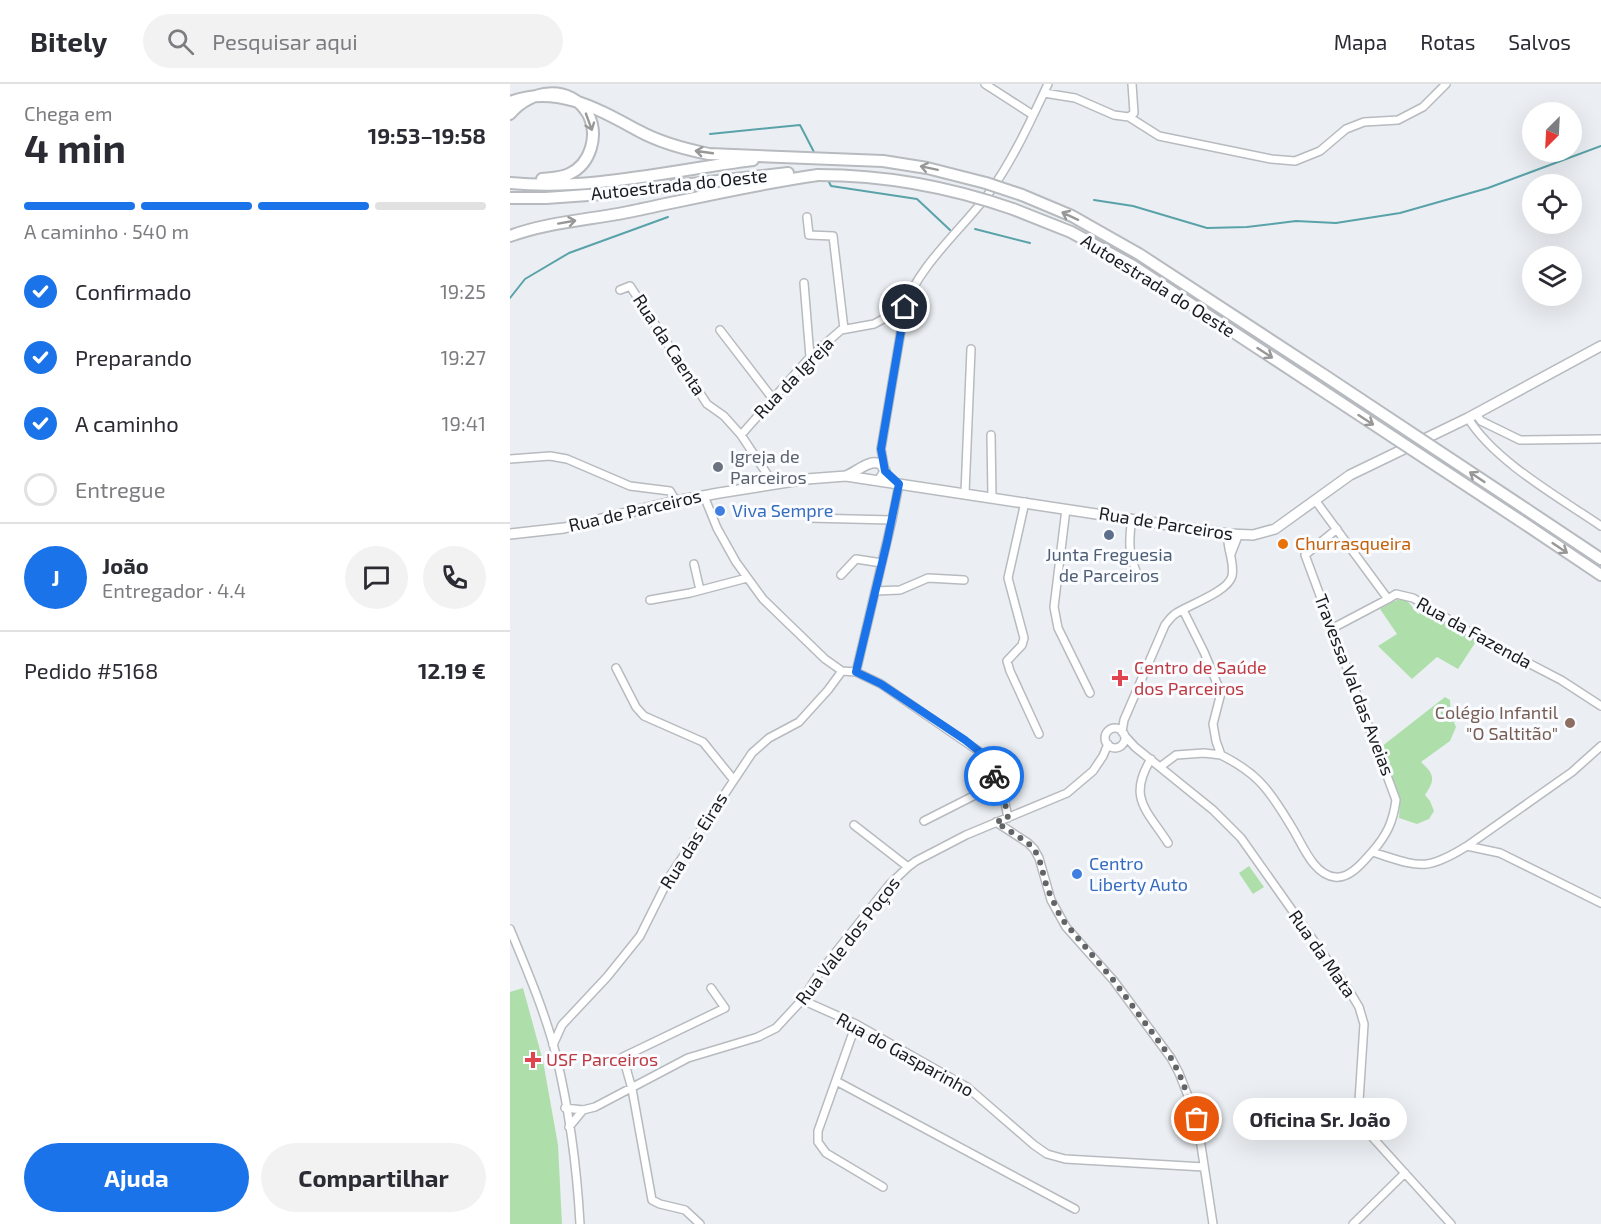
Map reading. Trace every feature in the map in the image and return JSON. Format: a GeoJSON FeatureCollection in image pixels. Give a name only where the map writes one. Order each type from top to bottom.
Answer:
{"type":"FeatureCollection","features":[{"type":"Feature","properties":{"kind":"highway"},"geometry":{"type":"LineString","coordinates":[[510,102],[528,89],[554,84],[581,93],[638,130],[675,146],[709,153],[783,157]]}},
{"type":"Feature","properties":{"kind":"highway"},"geometry":{"type":"LineString","coordinates":[[510,114],[520,103],[531,96],[558,93],[580,105],[587,114],[593,132],[588,155],[579,168],[572,173],[554,178],[529,180],[522,184]]}},
{"type":"Feature","properties":{"kind":"highway"},"geometry":{"type":"LineString","coordinates":[[510,183],[543,186],[592,183],[783,157]]}},
{"type":"Feature","properties":{"kind":"highway","name":"Autoestrada do Oeste"},"geometry":{"type":"LineString","coordinates":[[783,157],[859,159],[900,163],[957,175],[1022,195],[1072,216],[1139,254],[1601,559]]}},
{"type":"Feature","properties":{"kind":"highway","name":"Autoestrada do Oeste"},"geometry":{"type":"LineString","coordinates":[[510,198],[592,195],[784,176],[818,175],[872,177],[926,185],[1013,209],[1071,232],[1125,262],[1601,576]]}},
{"type":"Feature","properties":{"kind":"highway"},"geometry":{"type":"LineString","coordinates":[[510,236],[530,229],[624,212],[784,176]]}},
{"type":"Feature","properties":{"kind":"main road","name":"Rua de Parceiros"},"geometry":{"type":"LineString","coordinates":[[879,482],[992,497],[1233,535],[1253,535],[1270,531],[1293,517],[1350,475],[1472,416],[1601,346]]}},
{"type":"Feature","properties":{"kind":"main road"},"geometry":{"type":"LineString","coordinates":[[846,477],[868,465],[879,462],[899,484]]}},
{"type":"Feature","properties":{"kind":"main road"},"geometry":{"type":"LineString","coordinates":[[868,465],[864,473],[867,479],[879,482],[885,469]]}},
{"type":"Feature","properties":{"kind":"main road","name":"Rua de Parceiros"},"geometry":{"type":"LineString","coordinates":[[510,534],[564,528],[676,501],[807,479],[846,477],[867,479]]}},
{"type":"Feature","properties":{"kind":"street"},"geometry":{"type":"LineString","coordinates":[[985,84],[1033,115]]}},
{"type":"Feature","properties":{"kind":"street"},"geometry":{"type":"LineString","coordinates":[[885,469],[881,449],[905,307],[915,286],[932,262],[998,179],[1048,84]]}},
{"type":"Feature","properties":{"kind":"street"},"geometry":{"type":"LineString","coordinates":[[1129,117],[1134,113],[1132,84]]}},
{"type":"Feature","properties":{"kind":"street"},"geometry":{"type":"LineString","coordinates":[[1044,93],[1074,98],[1114,115],[1129,117],[1158,136],[1271,159],[1295,161],[1320,151],[1346,129],[1364,122],[1398,120],[1423,107],[1446,84]]}},
{"type":"Feature","properties":{"kind":"street"},"geometry":{"type":"LineString","coordinates":[[807,217],[809,235],[833,236],[844,329]]}},
{"type":"Feature","properties":{"kind":"street"},"geometry":{"type":"LineString","coordinates":[[804,283],[810,357]]}},
{"type":"Feature","properties":{"kind":"street","name":"Rua da Caenta"},"geometry":{"type":"LineString","coordinates":[[620,290],[630,286],[707,404],[724,416],[741,435]]}},
{"type":"Feature","properties":{"kind":"street","name":"Rua da Igreja"},"geometry":{"type":"LineString","coordinates":[[770,485],[767,474],[741,435],[810,357],[841,330],[874,324],[905,307]]}},
{"type":"Feature","properties":{"kind":"street"},"geometry":{"type":"LineString","coordinates":[[720,330],[772,399]]}},
{"type":"Feature","properties":{"kind":"street"},"geometry":{"type":"LineString","coordinates":[[965,494],[971,350]]}},
{"type":"Feature","properties":{"kind":"street"},"geometry":{"type":"LineString","coordinates":[[1472,416],[1520,440],[1601,439]]}},
{"type":"Feature","properties":{"kind":"street"},"geometry":{"type":"LineString","coordinates":[[1472,416],[1473,427],[1500,453],[1524,473],[1601,526]]}},
{"type":"Feature","properties":{"kind":"street"},"geometry":{"type":"LineString","coordinates":[[991,435],[992,497]]}},
{"type":"Feature","properties":{"kind":"street"},"geometry":{"type":"LineString","coordinates":[[868,465],[881,449]]}},
{"type":"Feature","properties":{"kind":"street"},"geometry":{"type":"LineString","coordinates":[[510,459],[550,456],[567,459],[630,486],[670,491],[676,501]]}},
{"type":"Feature","properties":{"kind":"street"},"geometry":{"type":"LineString","coordinates":[[856,672],[899,484]]}},
{"type":"Feature","properties":{"kind":"street"},"geometry":{"type":"LineString","coordinates":[[704,496],[717,528],[736,562],[764,599],[825,659],[842,671],[856,672],[881,684],[980,752],[1004,798],[1008,818]]}},
{"type":"Feature","properties":{"kind":"street"},"geometry":{"type":"LineString","coordinates":[[1316,500],[1388,599],[1333,628]]}},
{"type":"Feature","properties":{"kind":"street"},"geometry":{"type":"LineString","coordinates":[[1025,502],[1008,578],[1024,638],[1022,645],[1007,661],[1039,734]]}},
{"type":"Feature","properties":{"kind":"street"},"geometry":{"type":"LineString","coordinates":[[1066,509],[1054,607],[1058,628],[1090,693]]}},
{"type":"Feature","properties":{"kind":"street"},"geometry":{"type":"LineString","coordinates":[[809,518],[892,520]]}},
{"type":"Feature","properties":{"kind":"street"},"geometry":{"type":"LineString","coordinates":[[1132,519],[1128,542],[1133,565],[1139,578]]}},
{"type":"Feature","properties":{"kind":"street","name":"Travessa Val das Aveias"},"geometry":{"type":"LineString","coordinates":[[1221,755],[1235,761],[1260,782],[1291,825],[1312,862],[1322,872],[1335,877],[1347,875],[1372,852],[1394,820],[1396,800],[1305,555],[1337,529]]}},
{"type":"Feature","properties":{"kind":"street"},"geometry":{"type":"LineString","coordinates":[[1114,746],[1124,741],[1124,720],[1165,625],[1174,615],[1229,582],[1232,577],[1233,563],[1227,541],[1233,535]]}},
{"type":"Feature","properties":{"kind":"street"},"geometry":{"type":"LineString","coordinates":[[841,575],[856,559],[882,563]]}},
{"type":"Feature","properties":{"kind":"street"},"geometry":{"type":"LineString","coordinates":[[694,564],[700,590]]}},
{"type":"Feature","properties":{"kind":"street"},"geometry":{"type":"LineString","coordinates":[[650,600],[747,578]]}},
{"type":"Feature","properties":{"kind":"street"},"geometry":{"type":"LineString","coordinates":[[875,591],[900,590],[928,578],[964,580]]}},
{"type":"Feature","properties":{"kind":"street","name":"Rua da Fazenda"},"geometry":{"type":"LineString","coordinates":[[1388,599],[1396,594],[1413,597],[1480,638],[1561,680],[1601,706]]}},
{"type":"Feature","properties":{"kind":"street"},"geometry":{"type":"LineString","coordinates":[[1160,767],[1176,754],[1221,755],[1213,724],[1221,693],[1183,610]]}},
{"type":"Feature","properties":{"kind":"street"},"geometry":{"type":"LineString","coordinates":[[616,668],[636,707],[644,716],[703,742],[733,779]]}},
{"type":"Feature","properties":{"kind":"street","name":"Rua das Eiras"},"geometry":{"type":"LineString","coordinates":[[553,1045],[562,1025],[640,936],[666,882],[752,753],[768,738],[799,722],[842,671]]}},
{"type":"Feature","properties":{"kind":"street"},"geometry":{"type":"LineString","coordinates":[[1114,746],[1106,735],[1108,730],[1124,720]]}},
{"type":"Feature","properties":{"kind":"street"},"geometry":{"type":"LineString","coordinates":[[1114,728],[1123,733]]}},
{"type":"Feature","properties":{"kind":"street","name":"Rua da Mata"},"geometry":{"type":"LineString","coordinates":[[1123,733],[1135,747],[1213,810],[1241,838],[1359,1007],[1364,1034],[1358,1090],[1363,1123],[1373,1138],[1451,1224]]}},
{"type":"Feature","properties":{"kind":"street"},"geometry":{"type":"LineString","coordinates":[[1114,746],[1135,747]]}},
{"type":"Feature","properties":{"kind":"street","name":"Rua Vale dos Poços"},"geometry":{"type":"LineString","coordinates":[[565,1108],[583,1110],[595,1107],[688,1058],[768,1033],[784,1020],[802,1000],[847,937],[889,885],[908,867],[941,847],[1067,793],[1084,780],[1114,746]]}},
{"type":"Feature","properties":{"kind":"street"},"geometry":{"type":"LineString","coordinates":[[1372,852],[1413,865],[1425,866],[1438,862],[1467,846],[1572,772],[1601,746]]}},
{"type":"Feature","properties":{"kind":"street"},"geometry":{"type":"LineString","coordinates":[[1151,759],[1138,787],[1140,797],[1168,843]]}},
{"type":"Feature","properties":{"kind":"street"},"geometry":{"type":"LineString","coordinates":[[924,821],[998,784]]}},
{"type":"Feature","properties":{"kind":"street"},"geometry":{"type":"LineString","coordinates":[[996,822],[1034,849],[1039,858],[1047,888],[1061,918],[1114,981],[1171,1058],[1197,1119],[1214,1224]]}},
{"type":"Feature","properties":{"kind":"street"},"geometry":{"type":"LineString","coordinates":[[854,825],[908,867]]}},
{"type":"Feature","properties":{"kind":"street"},"geometry":{"type":"LineString","coordinates":[[1467,846],[1500,853],[1601,903]]}},
{"type":"Feature","properties":{"kind":"street"},"geometry":{"type":"LineString","coordinates":[[510,929],[513,946],[553,1045],[569,1127],[579,1198],[580,1224]]}},
{"type":"Feature","properties":{"kind":"street"},"geometry":{"type":"LineString","coordinates":[[700,1224],[685,1210],[652,1200],[632,1089],[622,1057],[725,1008],[711,988]]}},
{"type":"Feature","properties":{"kind":"street","name":"Rua do Gasparinho"},"geometry":{"type":"LineString","coordinates":[[802,1000],[856,1024],[967,1087],[1047,1154],[1065,1159],[1204,1167]]}},
{"type":"Feature","properties":{"kind":"street"},"geometry":{"type":"LineString","coordinates":[[856,1024],[818,1131],[818,1142],[826,1153],[883,1187]]}},
{"type":"Feature","properties":{"kind":"street"},"geometry":{"type":"LineString","coordinates":[[547,1029],[562,1025]]}},
{"type":"Feature","properties":{"kind":"street"},"geometry":{"type":"LineString","coordinates":[[836,1081],[1075,1209]]}},
{"type":"Feature","properties":{"kind":"street","name":"Rua Vale dos Poços"},"geometry":{"type":"LineString","coordinates":[[569,1127],[583,1110]]}},
{"type":"Feature","properties":{"kind":"street"},"geometry":{"type":"LineString","coordinates":[[1353,1224],[1404,1173]]}},
{"type":"Feature","properties":{"kind":"green space"},"geometry":{"type":"Polygon","coordinates":[[[1405,598],[1418,614],[1428,609],[1477,640],[1458,669],[1437,657],[1412,679],[1378,646],[1397,634],[1380,609],[1405,598]]]}},
{"type":"Feature","properties":{"kind":"green space"},"geometry":{"type":"Polygon","coordinates":[[[1445,697],[1450,700],[1451,715],[1456,727],[1450,741],[1421,762],[1431,773],[1431,785],[1425,795],[1434,811],[1429,819],[1417,824],[1399,818],[1400,799],[1381,747],[1445,697]]]}},
{"type":"Feature","properties":{"kind":"green space"},"geometry":{"type":"Polygon","coordinates":[[[1249,866],[1264,887],[1253,894],[1239,873],[1249,866]]]}},
{"type":"Feature","properties":{"kind":"green space"},"geometry":{"type":"Polygon","coordinates":[[[523,988],[543,1061],[558,1145],[562,1224],[510,1224],[510,992],[523,988]]]}},
{"type":"Feature","properties":{"kind":"waterway"},"geometry":{"type":"LineString","coordinates":[[710,134],[800,125],[815,154]]}},
{"type":"Feature","properties":{"kind":"waterway"},"geometry":{"type":"LineString","coordinates":[[1094,200],[1133,206],[1207,228],[1247,227],[1296,221],[1336,223],[1400,213],[1488,188],[1601,146]]}},
{"type":"Feature","properties":{"kind":"waterway"},"geometry":{"type":"LineString","coordinates":[[827,178],[831,186],[917,199],[950,230]]}},
{"type":"Feature","properties":{"kind":"waterway"},"geometry":{"type":"LineString","coordinates":[[510,298],[525,279],[569,253],[668,217]]}},
{"type":"Feature","properties":{"kind":"waterway"},"geometry":{"type":"LineString","coordinates":[[975,229],[1030,243]]}},
{"type":"Feature","properties":{"kind":"way so far"},"geometry":{"type":"LineString","coordinates":[[994,776],[1004,798],[1008,818],[996,822],[1034,849],[1039,858],[1051,900],[1066,927],[1114,981],[1171,1058],[1197,1119]]}},
{"type":"Feature","properties":{"kind":"place","name":"Igreja de Parceiros"},"geometry":{"type":"Point","coordinates":[718,467]}},
{"type":"Feature","properties":{"kind":"place","name":"Viva Sempre"},"geometry":{"type":"Point","coordinates":[720,511]}},
{"type":"Feature","properties":{"kind":"place","name":"Junta Freguesia de Parceiros"},"geometry":{"type":"Point","coordinates":[1109,535]}},
{"type":"Feature","properties":{"kind":"place","name":"Churrasqueira"},"geometry":{"type":"Point","coordinates":[1283,544]}},
{"type":"Feature","properties":{"kind":"place","name":"Centro de Saúde dos Parceiros"},"geometry":{"type":"Point","coordinates":[1120,678]}},
{"type":"Feature","properties":{"kind":"place","name":"Colégio Infantil \"O Saltitão\""},"geometry":{"type":"Point","coordinates":[1570,723]}},
{"type":"Feature","properties":{"kind":"place","name":"Centro Liberty Auto"},"geometry":{"type":"Point","coordinates":[1077,874]}},
{"type":"Feature","properties":{"kind":"place","name":"USF Parceiros"},"geometry":{"type":"Point","coordinates":[533,1060]}},
{"type":"Feature","properties":{"kind":"place","name":"Oficina Sr. João"},"geometry":{"type":"Point","coordinates":[1197,1119]}},
{"type":"Feature","properties":{"kind":"route"},"geometry":{"type":"LineString","coordinates":[[905,307],[881,449],[885,471],[899,484],[856,672],[881,684],[965,740],[980,752],[994,776]]}}]}
